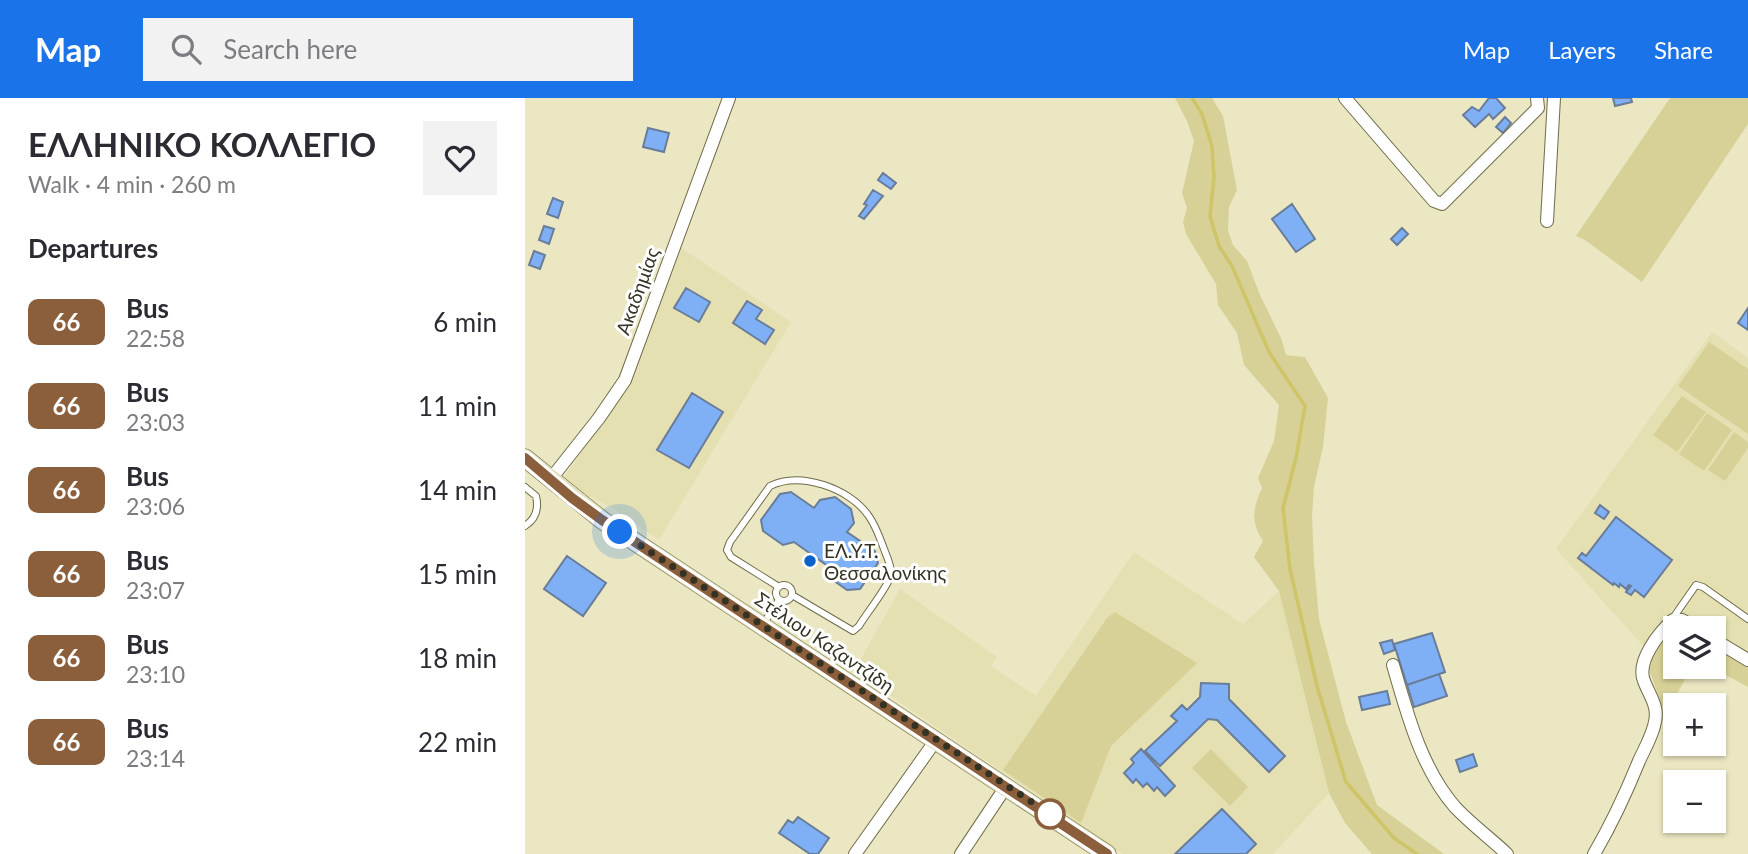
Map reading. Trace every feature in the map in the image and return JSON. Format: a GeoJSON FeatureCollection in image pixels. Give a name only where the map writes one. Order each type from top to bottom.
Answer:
{"type":"FeatureCollection","features":[{"type":"Feature","properties":{"kind":"main road","name":"Στέλιου Καζαντζίδη"},"geometry":{"type":"LineString","coordinates":[[525,458],[602,520],[1007,785],[1107,854]]}},
{"type":"Feature","properties":{"kind":"street","name":"Ακαδημίας"},"geometry":{"type":"LineString","coordinates":[[550,480],[625,380],[729,98]]}},
{"type":"Feature","properties":{"kind":"street"},"geometry":{"type":"LineString","coordinates":[[1345,98],[1434,201],[1442,204],[1538,108],[1537,98]]}},
{"type":"Feature","properties":{"kind":"street"},"geometry":{"type":"LineString","coordinates":[[1547,221],[1554,98]]}},
{"type":"Feature","properties":{"kind":"street"},"geometry":{"type":"LineString","coordinates":[[1594,854],[1654,726],[1656,707],[1654,698],[1643,680],[1641,665],[1663,633]]}},
{"type":"Feature","properties":{"kind":"street"},"geometry":{"type":"LineString","coordinates":[[1726,647],[1748,660]]}},
{"type":"Feature","properties":{"kind":"street"},"geometry":{"type":"LineString","coordinates":[[1393,664],[1413,729],[1437,781],[1456,808],[1507,854]]}},
{"type":"Feature","properties":{"kind":"street"},"geometry":{"type":"LineString","coordinates":[[855,854],[936,740]]}},
{"type":"Feature","properties":{"kind":"street"},"geometry":{"type":"LineString","coordinates":[[961,854],[1007,785]]}},
{"type":"Feature","properties":{"kind":"lane"},"geometry":{"type":"LineString","coordinates":[[525,526],[537,513],[536,496],[550,480]]}},
{"type":"Feature","properties":{"kind":"lane"},"geometry":{"type":"LineString","coordinates":[[801,481],[833,489],[868,515],[889,564],[890,578],[853,631],[792,595],[788,586],[779,587],[731,557],[727,550],[770,486],[801,481]]}},
{"type":"Feature","properties":{"kind":"lane"},"geometry":{"type":"LineString","coordinates":[[525,487],[536,496]]}},
{"type":"Feature","properties":{"kind":"lane"},"geometry":{"type":"LineString","coordinates":[[1675,616],[1696,586],[1703,587],[1748,619]]}},
{"type":"Feature","properties":{"kind":"lane"},"geometry":{"type":"LineString","coordinates":[[779,587],[776,593],[779,600],[785,602],[792,595]]}},
{"type":"Feature","properties":{"kind":"lane"},"geometry":{"type":"LineString","coordinates":[[762,625],[779,600]]}},
{"type":"Feature","properties":{"kind":"shaded area"},"geometry":{"type":"Polygon","coordinates":[[[1175,98],[1212,98],[1223,116],[1237,190],[1229,207],[1228,231],[1233,245],[1247,261],[1286,355],[1305,357],[1328,398],[1323,447],[1314,487],[1314,562],[1319,619],[1346,722],[1377,805],[1444,854],[1372,854],[1345,823],[1329,793],[1279,591],[1254,557],[1263,541],[1255,521],[1255,508],[1262,488],[1258,478],[1274,441],[1279,405],[1244,365],[1237,333],[1218,305],[1216,284],[1186,234],[1183,222],[1187,208],[1182,193],[1194,141],[1175,98]]]}},
{"type":"Feature","properties":{"kind":"shaded area"},"geometry":{"type":"Polygon","coordinates":[[[1670,98],[1748,98],[1748,124],[1642,282],[1576,236],[1670,98]]]}},
{"type":"Feature","properties":{"kind":"shaded area"},"geometry":{"type":"Polygon","coordinates":[[[680,247],[791,322],[659,540],[612,508],[561,481],[633,380],[680,247]]]}},
{"type":"Feature","properties":{"kind":"shaded area"},"geometry":{"type":"Polygon","coordinates":[[[1712,332],[1748,358],[1748,654],[1726,640],[1726,616],[1687,616],[1674,608],[1669,616],[1663,616],[1663,624],[1646,649],[1556,549],[1712,332]]]}},
{"type":"Feature","properties":{"kind":"shaded area"},"geometry":{"type":"Polygon","coordinates":[[[1709,342],[1748,369],[1748,434],[1678,386],[1709,342]]]}},
{"type":"Feature","properties":{"kind":"shaded area"},"geometry":{"type":"Polygon","coordinates":[[[1682,396],[1706,412],[1677,452],[1653,435],[1682,396]]]}},
{"type":"Feature","properties":{"kind":"shaded area"},"geometry":{"type":"Polygon","coordinates":[[[1707,413],[1732,430],[1704,471],[1679,454],[1707,413]]]}},
{"type":"Feature","properties":{"kind":"shaded area"},"geometry":{"type":"Polygon","coordinates":[[[1734,432],[1748,442],[1748,448],[1725,481],[1708,470],[1734,432]]]}},
{"type":"Feature","properties":{"kind":"shaded area"},"geometry":{"type":"Polygon","coordinates":[[[1134,552],[1243,624],[1279,591],[1329,793],[1273,854],[1123,854],[854,671],[900,589],[997,657],[991,666],[1036,696],[1134,552]]]}},
{"type":"Feature","properties":{"kind":"shaded area"},"geometry":{"type":"Polygon","coordinates":[[[1115,612],[1197,663],[1111,746],[1081,823],[1003,770],[1107,618],[1115,612]]]}},
{"type":"Feature","properties":{"kind":"shaded area"},"geometry":{"type":"Polygon","coordinates":[[[1663,641],[1663,679],[1685,679],[1678,693],[1663,693],[1663,708],[1647,664],[1663,641]]]}},
{"type":"Feature","properties":{"kind":"shaded area"},"geometry":{"type":"Polygon","coordinates":[[[1726,653],[1748,667],[1748,687],[1726,675],[1726,653]]]}},
{"type":"Feature","properties":{"kind":"shaded area"},"geometry":{"type":"Polygon","coordinates":[[[1211,749],[1248,787],[1230,806],[1192,768],[1211,749]]]}},
{"type":"Feature","properties":{"kind":"building"},"geometry":{"type":"Polygon","coordinates":[[[1489,98],[1496,98],[1505,108],[1493,119],[1489,114],[1475,127],[1463,115],[1472,107],[1479,111],[1489,98]]]}},
{"type":"Feature","properties":{"kind":"building"},"geometry":{"type":"Polygon","coordinates":[[[1613,98],[1631,98],[1632,102],[1615,106],[1613,98]]]}},
{"type":"Feature","properties":{"kind":"building"},"geometry":{"type":"Polygon","coordinates":[[[1505,117],[1511,123],[1503,133],[1496,127],[1505,117]]]}},
{"type":"Feature","properties":{"kind":"building"},"geometry":{"type":"Polygon","coordinates":[[[648,128],[669,133],[664,152],[643,147],[648,128]]]}},
{"type":"Feature","properties":{"kind":"building"},"geometry":{"type":"Polygon","coordinates":[[[883,173],[896,183],[891,189],[878,180],[883,173]]]}},
{"type":"Feature","properties":{"kind":"building"},"geometry":{"type":"Polygon","coordinates":[[[873,190],[883,196],[864,219],[859,216],[873,190]]]}},
{"type":"Feature","properties":{"kind":"building"},"geometry":{"type":"Polygon","coordinates":[[[553,198],[563,202],[558,218],[547,214],[553,198]]]}},
{"type":"Feature","properties":{"kind":"building"},"geometry":{"type":"Polygon","coordinates":[[[1292,204],[1315,239],[1296,252],[1272,219],[1292,204]]]}},
{"type":"Feature","properties":{"kind":"building"},"geometry":{"type":"Polygon","coordinates":[[[544,226],[554,229],[549,244],[539,240],[544,226]]]}},
{"type":"Feature","properties":{"kind":"building"},"geometry":{"type":"Polygon","coordinates":[[[1402,228],[1408,234],[1397,245],[1391,239],[1402,228]]]}},
{"type":"Feature","properties":{"kind":"building"},"geometry":{"type":"Polygon","coordinates":[[[534,251],[545,255],[540,269],[529,265],[534,251]]]}},
{"type":"Feature","properties":{"kind":"building"},"geometry":{"type":"Polygon","coordinates":[[[686,288],[710,302],[699,322],[674,308],[686,288]]]}},
{"type":"Feature","properties":{"kind":"building"},"geometry":{"type":"Polygon","coordinates":[[[747,301],[762,310],[756,319],[774,330],[765,344],[733,323],[747,301]]]}},
{"type":"Feature","properties":{"kind":"building"},"geometry":{"type":"Polygon","coordinates":[[[1748,308],[1748,330],[1738,323],[1748,308]]]}},
{"type":"Feature","properties":{"kind":"building"},"geometry":{"type":"Polygon","coordinates":[[[692,393],[723,412],[689,468],[657,450],[692,393]]]}},
{"type":"Feature","properties":{"kind":"building"},"geometry":{"type":"Polygon","coordinates":[[[791,492],[814,508],[820,500],[835,497],[851,509],[854,523],[847,532],[875,551],[878,563],[860,589],[847,590],[830,578],[829,567],[794,542],[783,545],[763,531],[761,520],[780,494],[791,492]]]}},
{"type":"Feature","properties":{"kind":"building"},"geometry":{"type":"Polygon","coordinates":[[[1600,505],[1609,512],[1604,519],[1595,513],[1600,505]]]}},
{"type":"Feature","properties":{"kind":"building"},"geometry":{"type":"Polygon","coordinates":[[[1616,517],[1672,560],[1644,597],[1635,590],[1631,595],[1626,592],[1631,586],[1629,585],[1626,589],[1620,584],[1619,587],[1614,583],[1613,585],[1578,558],[1582,553],[1586,556],[1616,517]]]}},
{"type":"Feature","properties":{"kind":"building"},"geometry":{"type":"Polygon","coordinates":[[[567,556],[606,583],[583,616],[544,589],[567,556]]]}},
{"type":"Feature","properties":{"kind":"building"},"geometry":{"type":"Polygon","coordinates":[[[1432,633],[1445,672],[1407,685],[1394,644],[1432,633]]]}},
{"type":"Feature","properties":{"kind":"building"},"geometry":{"type":"Polygon","coordinates":[[[1392,640],[1395,650],[1384,654],[1380,643],[1392,640]]]}},
{"type":"Feature","properties":{"kind":"building"},"geometry":{"type":"Polygon","coordinates":[[[1439,674],[1447,696],[1414,707],[1407,685],[1439,674]]]}},
{"type":"Feature","properties":{"kind":"building"},"geometry":{"type":"Polygon","coordinates":[[[1201,683],[1229,684],[1229,699],[1285,756],[1269,772],[1217,720],[1208,719],[1160,766],[1145,751],[1177,721],[1171,716],[1182,705],[1187,710],[1200,697],[1201,683]]]}},
{"type":"Feature","properties":{"kind":"building"},"geometry":{"type":"Polygon","coordinates":[[[1387,691],[1390,704],[1362,710],[1359,697],[1387,691]]]}},
{"type":"Feature","properties":{"kind":"building"},"geometry":{"type":"Polygon","coordinates":[[[1141,749],[1175,786],[1165,796],[1157,787],[1154,791],[1147,783],[1143,787],[1136,779],[1133,783],[1124,773],[1134,763],[1131,759],[1141,749]]]}},
{"type":"Feature","properties":{"kind":"building"},"geometry":{"type":"Polygon","coordinates":[[[1473,754],[1477,766],[1460,772],[1456,760],[1473,754]]]}},
{"type":"Feature","properties":{"kind":"building"},"geometry":{"type":"Polygon","coordinates":[[[1222,809],[1256,844],[1246,854],[1175,854],[1222,809]]]}},
{"type":"Feature","properties":{"kind":"building"},"geometry":{"type":"Polygon","coordinates":[[[798,817],[829,838],[818,854],[810,854],[779,833],[788,820],[793,823],[798,817]]]}},
{"type":"Feature","properties":{"kind":"waterway"},"geometry":{"type":"LineString","coordinates":[[1192,98],[1202,114],[1212,146],[1214,178],[1210,216],[1219,246],[1232,266],[1269,352],[1305,406],[1296,458],[1283,508],[1290,569],[1317,686],[1346,782],[1394,838],[1417,854]]}},
{"type":"Feature","properties":{"kind":"bus line","name":"66"},"geometry":{"type":"LineString","coordinates":[[525,458],[602,520],[1107,854]]}},
{"type":"Feature","properties":{"kind":"place","name":"ΕΛ.Υ.Τ. Θεσσαλονίκης"},"geometry":{"type":"Point","coordinates":[810,561]}},
{"type":"Feature","properties":{"kind":"route"},"geometry":{"type":"LineString","coordinates":[[620,532],[1050,814]]}}]}
